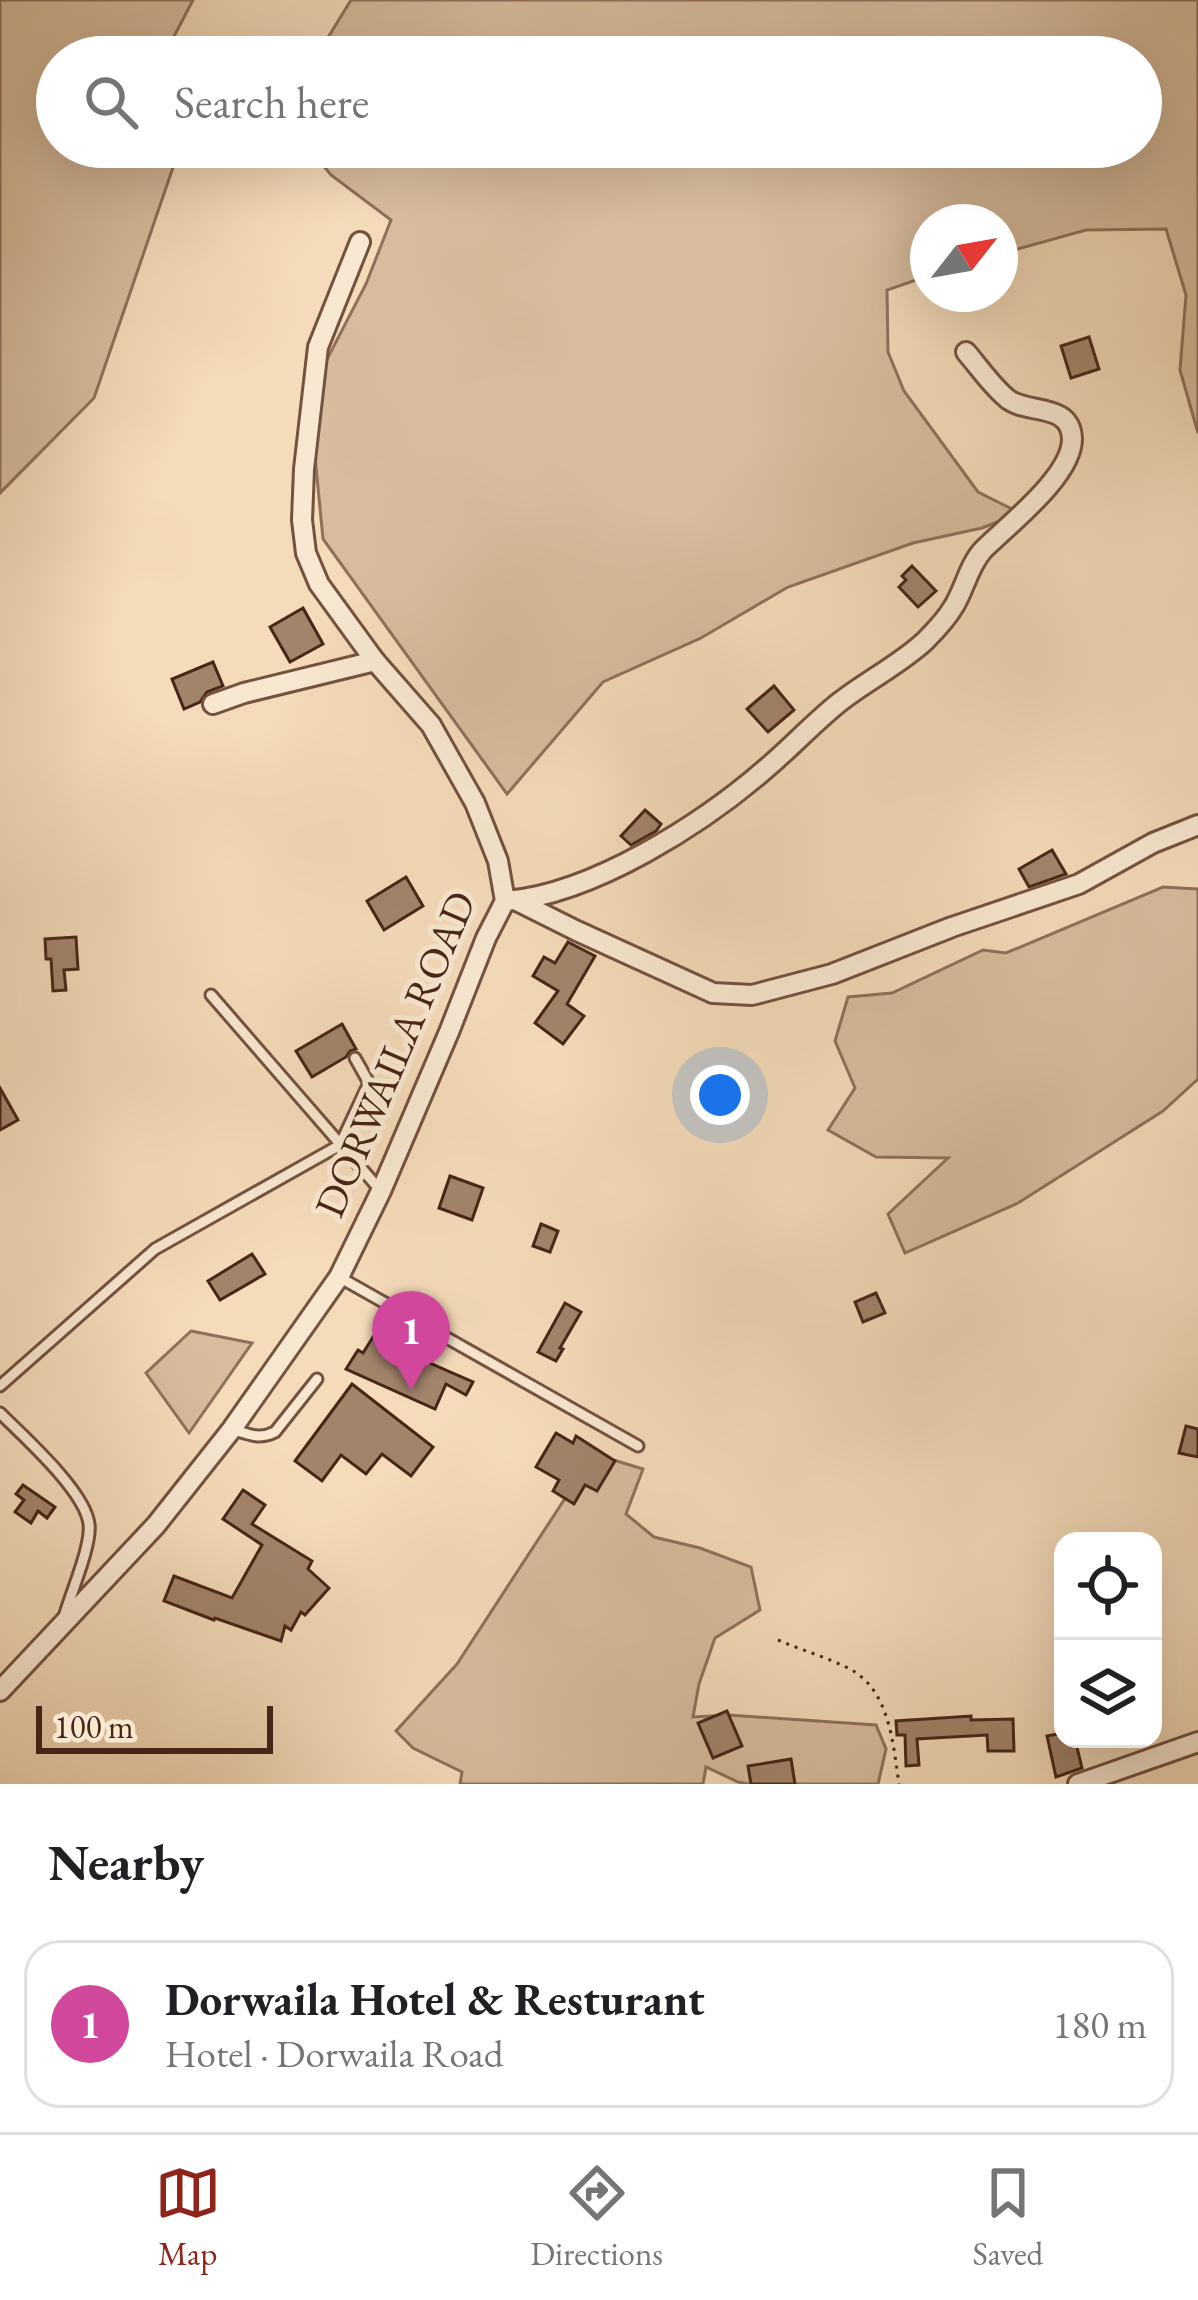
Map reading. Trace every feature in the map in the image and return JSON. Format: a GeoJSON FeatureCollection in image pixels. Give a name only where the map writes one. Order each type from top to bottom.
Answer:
{"type":"FeatureCollection","features":[{"type":"Feature","properties":{"kind":"street","name":"DORWAILA ROAD"},"geometry":{"type":"LineString","coordinates":[[0,1691],[157,1525],[232,1429],[339,1276],[381,1191],[486,938],[511,901],[475,803],[431,724],[375,661],[319,584],[306,553],[304,470],[318,347],[360,242]]}},
{"type":"Feature","properties":{"kind":"street"},"geometry":{"type":"LineString","coordinates":[[511,901],[602,874],[661,844],[723,803],[849,694],[926,640],[953,608],[978,555],[1069,460],[1072,446],[1066,421],[1054,412],[1010,401],[966,352]]}},
{"type":"Feature","properties":{"kind":"street"},"geometry":{"type":"LineString","coordinates":[[213,704],[375,661]]}},
{"type":"Feature","properties":{"kind":"street"},"geometry":{"type":"LineString","coordinates":[[511,901],[712,993],[752,995],[832,974],[1078,884],[1198,825]]}},
{"type":"Feature","properties":{"kind":"street"},"geometry":{"type":"LineString","coordinates":[[1078,1784],[1198,1742]]}},
{"type":"Feature","properties":{"kind":"lane"},"geometry":{"type":"LineString","coordinates":[[211,995],[381,1191]]}},
{"type":"Feature","properties":{"kind":"lane"},"geometry":{"type":"LineString","coordinates":[[0,1386],[155,1249],[340,1144],[369,1083],[355,1058]]}},
{"type":"Feature","properties":{"kind":"lane"},"geometry":{"type":"LineString","coordinates":[[339,1276],[638,1446]]}},
{"type":"Feature","properties":{"kind":"lane"},"geometry":{"type":"LineString","coordinates":[[232,1429],[255,1437],[274,1432],[316,1379]]}},
{"type":"Feature","properties":{"kind":"lane"},"geometry":{"type":"LineString","coordinates":[[0,1413],[62,1478],[89,1523],[62,1624]]}},
{"type":"Feature","properties":{"kind":"path"},"geometry":{"type":"LineString","coordinates":[[778,1640],[853,1669],[878,1695],[892,1734],[898,1784]]}},
{"type":"Feature","properties":{"kind":"shaded area"},"geometry":{"type":"Polygon","coordinates":[[[0,0],[193,0],[174,36],[36,36],[36,168],[173,168],[94,398],[0,493],[0,0]]]}},
{"type":"Feature","properties":{"kind":"shaded area"},"geometry":{"type":"Polygon","coordinates":[[[351,0],[1198,0],[1198,433],[1180,370],[1186,295],[1166,229],[1086,230],[1018,249],[1018,204],[910,204],[910,282],[887,290],[888,352],[904,391],[978,492],[1020,513],[982,528],[913,543],[788,587],[701,638],[603,682],[507,794],[323,539],[309,394],[366,284],[391,220],[325,168],[1162,168],[1162,36],[329,36],[351,0]]]}},
{"type":"Feature","properties":{"kind":"shaded area"},"geometry":{"type":"Polygon","coordinates":[[[1163,887],[1198,889],[1198,1079],[1163,1111],[1018,1203],[905,1253],[888,1214],[948,1158],[876,1157],[828,1130],[855,1088],[835,1041],[848,997],[892,993],[983,950],[1006,953],[1163,887]]]}},
{"type":"Feature","properties":{"kind":"shaded area"},"geometry":{"type":"Polygon","coordinates":[[[191,1331],[252,1343],[189,1433],[146,1373],[191,1331]]]}},
{"type":"Feature","properties":{"kind":"shaded area"},"geometry":{"type":"Polygon","coordinates":[[[594,1454],[643,1469],[626,1514],[654,1537],[751,1567],[760,1610],[715,1638],[693,1717],[876,1725],[886,1749],[878,1784],[749,1784],[706,1767],[703,1784],[460,1784],[462,1772],[413,1748],[396,1731],[457,1664],[594,1454]]]}},
{"type":"Feature","properties":{"kind":"building"},"geometry":{"type":"Polygon","coordinates":[[[1089,337],[1099,369],[1071,378],[1061,346],[1089,337]]]}},
{"type":"Feature","properties":{"kind":"building"},"geometry":{"type":"Polygon","coordinates":[[[912,566],[936,591],[918,607],[899,587],[912,566]]]}},
{"type":"Feature","properties":{"kind":"building"},"geometry":{"type":"Polygon","coordinates":[[[303,608],[323,644],[290,662],[270,627],[303,608]]]}},
{"type":"Feature","properties":{"kind":"building"},"geometry":{"type":"Polygon","coordinates":[[[213,662],[223,686],[184,709],[172,679],[213,662]]]}},
{"type":"Feature","properties":{"kind":"building"},"geometry":{"type":"Polygon","coordinates":[[[774,686],[794,710],[768,732],[747,709],[774,686]]]}},
{"type":"Feature","properties":{"kind":"building"},"geometry":{"type":"Polygon","coordinates":[[[645,810],[661,824],[631,845],[621,836],[645,810]]]}},
{"type":"Feature","properties":{"kind":"building"},"geometry":{"type":"Polygon","coordinates":[[[1052,850],[1066,874],[1029,887],[1019,869],[1052,850]]]}},
{"type":"Feature","properties":{"kind":"building"},"geometry":{"type":"Polygon","coordinates":[[[406,877],[423,906],[384,930],[367,901],[406,877]]]}},
{"type":"Feature","properties":{"kind":"building"},"geometry":{"type":"Polygon","coordinates":[[[76,937],[78,969],[64,970],[66,990],[53,991],[45,939],[76,937]]]}},
{"type":"Feature","properties":{"kind":"building"},"geometry":{"type":"Polygon","coordinates":[[[568,942],[595,956],[567,1004],[584,1016],[563,1044],[535,1023],[558,991],[533,976],[544,957],[555,963],[568,942]]]}},
{"type":"Feature","properties":{"kind":"building"},"geometry":{"type":"Polygon","coordinates":[[[342,1024],[356,1049],[312,1077],[296,1051],[342,1024]]]}},
{"type":"Feature","properties":{"kind":"building"},"geometry":{"type":"Polygon","coordinates":[[[0,1088],[18,1120],[0,1130],[0,1088]]]}},
{"type":"Feature","properties":{"kind":"building"},"geometry":{"type":"Polygon","coordinates":[[[450,1176],[483,1188],[472,1220],[439,1208],[450,1176]]]}},
{"type":"Feature","properties":{"kind":"building"},"geometry":{"type":"Polygon","coordinates":[[[541,1224],[558,1231],[550,1252],[533,1246],[541,1224]]]}},
{"type":"Feature","properties":{"kind":"building"},"geometry":{"type":"Polygon","coordinates":[[[252,1254],[265,1274],[220,1300],[208,1281],[252,1254]]]}},
{"type":"Feature","properties":{"kind":"building"},"geometry":{"type":"Polygon","coordinates":[[[876,1293],[885,1313],[863,1322],[855,1302],[876,1293]]]}},
{"type":"Feature","properties":{"kind":"building"},"geometry":{"type":"Polygon","coordinates":[[[565,1303],[581,1312],[556,1361],[538,1352],[565,1303]]]}},
{"type":"Feature","properties":{"kind":"building"},"geometry":{"type":"Polygon","coordinates":[[[373,1337],[422,1368],[425,1361],[473,1382],[466,1395],[446,1384],[435,1409],[346,1369],[373,1337]]]}},
{"type":"Feature","properties":{"kind":"building"},"geometry":{"type":"Polygon","coordinates":[[[352,1384],[433,1447],[411,1476],[382,1454],[366,1474],[341,1455],[322,1481],[295,1461],[352,1384]]]}},
{"type":"Feature","properties":{"kind":"building"},"geometry":{"type":"Polygon","coordinates":[[[1186,1426],[1198,1429],[1198,1457],[1179,1453],[1186,1426]]]}},
{"type":"Feature","properties":{"kind":"building"},"geometry":{"type":"Polygon","coordinates":[[[556,1433],[573,1443],[576,1436],[615,1461],[597,1491],[585,1485],[574,1504],[553,1491],[559,1480],[536,1467],[556,1433]]]}},
{"type":"Feature","properties":{"kind":"building"},"geometry":{"type":"Polygon","coordinates":[[[23,1485],[55,1507],[47,1518],[38,1511],[31,1523],[15,1512],[24,1500],[16,1494],[23,1485]]]}},
{"type":"Feature","properties":{"kind":"building"},"geometry":{"type":"Polygon","coordinates":[[[243,1490],[265,1505],[252,1524],[312,1561],[308,1569],[329,1588],[305,1615],[301,1612],[291,1630],[285,1626],[281,1641],[164,1601],[174,1576],[232,1598],[262,1545],[223,1519],[243,1490]]]}},
{"type":"Feature","properties":{"kind":"building"},"geometry":{"type":"Polygon","coordinates":[[[727,1711],[742,1746],[713,1758],[698,1723],[727,1711]]]}},
{"type":"Feature","properties":{"kind":"building"},"geometry":{"type":"Polygon","coordinates":[[[971,1716],[971,1720],[1013,1719],[1014,1751],[988,1751],[987,1735],[917,1739],[919,1765],[906,1766],[905,1735],[897,1735],[896,1721],[971,1716]]]}},
{"type":"Feature","properties":{"kind":"building"},"geometry":{"type":"Polygon","coordinates":[[[1054,1735],[1054,1748],[1077,1748],[1082,1768],[1056,1777],[1047,1736],[1054,1735]]]}},
{"type":"Feature","properties":{"kind":"building"},"geometry":{"type":"Polygon","coordinates":[[[791,1759],[795,1784],[751,1784],[748,1766],[791,1759]]]}},
{"type":"Feature","properties":{"kind":"place","name":"Dorwaila Hotel & Resturant"},"geometry":{"type":"Point","coordinates":[411,1390]}}]}
